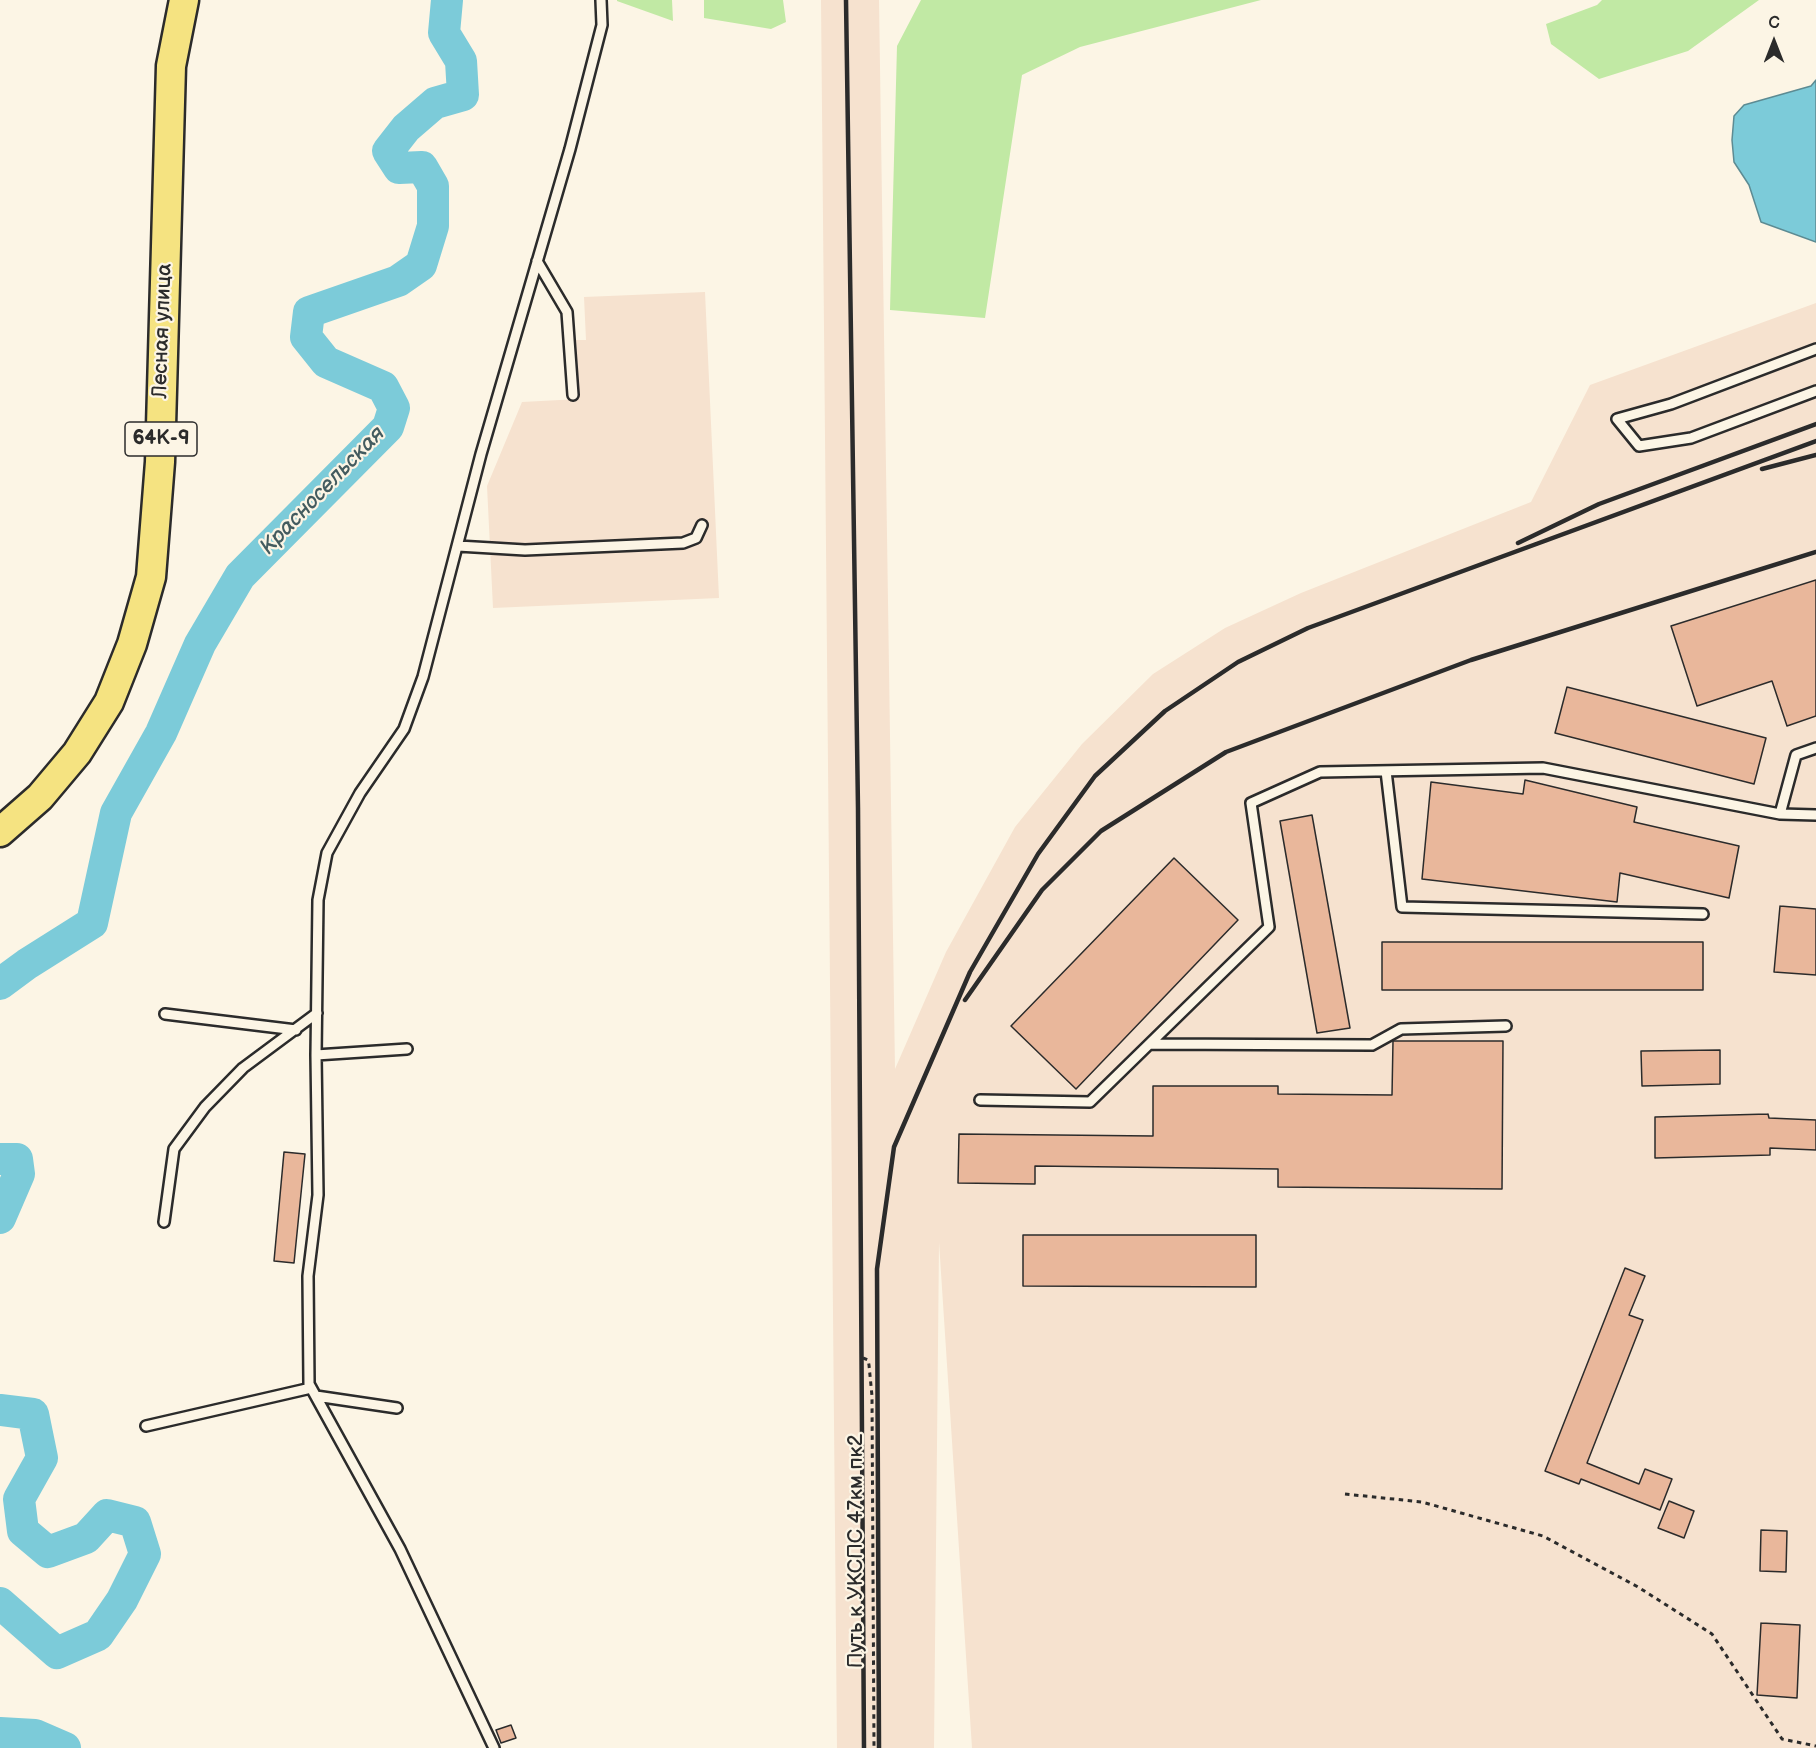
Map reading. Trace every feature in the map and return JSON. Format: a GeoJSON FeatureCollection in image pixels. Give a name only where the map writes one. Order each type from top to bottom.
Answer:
{"type":"FeatureCollection","features":[{"type":"Feature","properties":{"kind":"main road","name":"Лесная улица"},"geometry":{"type":"LineString","coordinates":[[0,832],[40,797],[77,753],[109,702],[132,644],[151,577],[160,462],[171,66],[184,0]]}},
{"type":"Feature","properties":{"kind":"lane"},"geometry":{"type":"LineString","coordinates":[[494,1748],[400,1549],[314,1392],[308,1276],[318,1195],[316,1055],[318,900],[327,853],[360,794],[404,729],[423,677],[481,454],[570,149],[602,25],[601,0]]}},
{"type":"Feature","properties":{"kind":"lane"},"geometry":{"type":"LineString","coordinates":[[537,261],[567,312],[573,395]]}},
{"type":"Feature","properties":{"kind":"lane"},"geometry":{"type":"LineString","coordinates":[[1816,349],[1671,404],[1617,419],[1639,446],[1692,438],[1816,391]]}},
{"type":"Feature","properties":{"kind":"lane"},"geometry":{"type":"LineString","coordinates":[[458,546],[525,550],[683,543],[696,538],[702,525]]}},
{"type":"Feature","properties":{"kind":"lane"},"geometry":{"type":"LineString","coordinates":[[1780,814],[1796,754],[1816,748]]}},
{"type":"Feature","properties":{"kind":"lane"},"geometry":{"type":"LineString","coordinates":[[980,1100],[1090,1102],[1269,927],[1251,803],[1320,772],[1543,768],[1780,814],[1816,815]]}},
{"type":"Feature","properties":{"kind":"lane"},"geometry":{"type":"LineString","coordinates":[[1386,771],[1402,907],[1703,914]]}},
{"type":"Feature","properties":{"kind":"lane"},"geometry":{"type":"LineString","coordinates":[[164,1222],[174,1149],[205,1107],[243,1068],[317,1013]]}},
{"type":"Feature","properties":{"kind":"lane"},"geometry":{"type":"LineString","coordinates":[[165,1014],[296,1030]]}},
{"type":"Feature","properties":{"kind":"lane"},"geometry":{"type":"LineString","coordinates":[[1150,1044],[1372,1045],[1401,1029],[1506,1026]]}},
{"type":"Feature","properties":{"kind":"lane"},"geometry":{"type":"LineString","coordinates":[[316,1055],[407,1049]]}},
{"type":"Feature","properties":{"kind":"lane"},"geometry":{"type":"LineString","coordinates":[[146,1426],[314,1392],[397,1408]]}},
{"type":"Feature","properties":{"kind":"path","name":"Путь к УКСПС 47км пк2"},"geometry":{"type":"LineString","coordinates":[[862,1358],[868,1360],[872,1396],[874,1748]]}},
{"type":"Feature","properties":{"kind":"path"},"geometry":{"type":"LineString","coordinates":[[1345,1494],[1422,1502],[1543,1536],[1638,1587],[1712,1634],[1782,1739],[1816,1746]]}},
{"type":"Feature","properties":{"kind":"shaded area"},"geometry":{"type":"Polygon","coordinates":[[[821,0],[879,0],[895,1069],[946,952],[1015,827],[1082,744],[1153,674],[1225,628],[1301,593],[1531,502],[1590,385],[1816,303],[1816,1748],[972,1748],[939,1242],[934,1748],[837,1748],[821,0]]]}},
{"type":"Feature","properties":{"kind":"shaded area"},"geometry":{"type":"Polygon","coordinates":[[[705,292],[719,598],[493,608],[487,486],[522,402],[579,399],[576,340],[586,340],[584,297],[705,292]]]}},
{"type":"Feature","properties":{"kind":"green space"},"geometry":{"type":"Polygon","coordinates":[[[672,0],[673,21],[617,1],[672,0]]]}},
{"type":"Feature","properties":{"kind":"green space"},"geometry":{"type":"Polygon","coordinates":[[[704,0],[783,0],[786,22],[771,29],[704,18],[704,0]]]}},
{"type":"Feature","properties":{"kind":"green space"},"geometry":{"type":"Polygon","coordinates":[[[921,0],[1261,0],[1080,47],[1022,75],[985,318],[890,310],[897,46],[921,0]]]}},
{"type":"Feature","properties":{"kind":"green space"},"geometry":{"type":"Polygon","coordinates":[[[1602,0],[1759,0],[1688,51],[1599,79],[1551,44],[1546,24],[1597,5],[1602,0]]]}},
{"type":"Feature","properties":{"kind":"water"},"geometry":{"type":"Polygon","coordinates":[[[1816,80],[1816,242],[1761,222],[1749,185],[1734,162],[1732,140],[1734,116],[1744,105],[1811,86],[1816,80]]]}},
{"type":"Feature","properties":{"kind":"building"},"geometry":{"type":"Polygon","coordinates":[[[1816,580],[1816,716],[1787,726],[1772,681],[1697,706],[1671,626],[1816,580]]]}},
{"type":"Feature","properties":{"kind":"building"},"geometry":{"type":"Polygon","coordinates":[[[1567,687],[1766,738],[1754,784],[1555,733],[1567,687]]]}},
{"type":"Feature","properties":{"kind":"building"},"geometry":{"type":"Polygon","coordinates":[[[1525,780],[1637,807],[1634,822],[1739,846],[1729,898],[1620,873],[1617,902],[1422,879],[1431,782],[1523,794],[1525,780]]]}},
{"type":"Feature","properties":{"kind":"building"},"geometry":{"type":"Polygon","coordinates":[[[1312,815],[1350,1028],[1317,1033],[1280,821],[1312,815]]]}},
{"type":"Feature","properties":{"kind":"building"},"geometry":{"type":"Polygon","coordinates":[[[1174,858],[1238,920],[1076,1089],[1011,1026],[1174,858]]]}},
{"type":"Feature","properties":{"kind":"building"},"geometry":{"type":"Polygon","coordinates":[[[1780,906],[1816,909],[1816,975],[1774,972],[1780,906]]]}},
{"type":"Feature","properties":{"kind":"building"},"geometry":{"type":"Polygon","coordinates":[[[1382,942],[1703,942],[1703,990],[1382,990],[1382,942]]]}},
{"type":"Feature","properties":{"kind":"building"},"geometry":{"type":"Polygon","coordinates":[[[1393,1041],[1503,1041],[1502,1189],[1278,1187],[1278,1169],[1035,1166],[1035,1184],[958,1183],[959,1134],[1153,1136],[1153,1086],[1278,1086],[1278,1094],[1392,1095],[1393,1041]]]}},
{"type":"Feature","properties":{"kind":"building"},"geometry":{"type":"Polygon","coordinates":[[[1720,1050],[1720,1084],[1642,1086],[1641,1051],[1720,1050]]]}},
{"type":"Feature","properties":{"kind":"building"},"geometry":{"type":"Polygon","coordinates":[[[1768,1114],[1769,1118],[1816,1120],[1816,1150],[1770,1148],[1770,1155],[1655,1158],[1655,1117],[1768,1114]]]}},
{"type":"Feature","properties":{"kind":"building"},"geometry":{"type":"Polygon","coordinates":[[[284,1152],[305,1154],[294,1263],[274,1261],[284,1152]]]}},
{"type":"Feature","properties":{"kind":"building"},"geometry":{"type":"Polygon","coordinates":[[[1023,1235],[1256,1235],[1256,1287],[1023,1286],[1023,1235]]]}},
{"type":"Feature","properties":{"kind":"building"},"geometry":{"type":"Polygon","coordinates":[[[1625,1268],[1645,1276],[1629,1315],[1643,1320],[1587,1463],[1639,1484],[1645,1469],[1672,1479],[1660,1510],[1581,1479],[1579,1484],[1545,1471],[1625,1268]]]}},
{"type":"Feature","properties":{"kind":"building"},"geometry":{"type":"Polygon","coordinates":[[[1669,1501],[1694,1511],[1684,1538],[1658,1528],[1669,1501]]]}},
{"type":"Feature","properties":{"kind":"building"},"geometry":{"type":"Polygon","coordinates":[[[1761,1530],[1787,1531],[1786,1572],[1760,1571],[1761,1530]]]}},
{"type":"Feature","properties":{"kind":"building"},"geometry":{"type":"Polygon","coordinates":[[[1761,1623],[1800,1625],[1797,1698],[1757,1695],[1761,1623]]]}},
{"type":"Feature","properties":{"kind":"building"},"geometry":{"type":"Polygon","coordinates":[[[511,1725],[516,1738],[501,1743],[496,1730],[511,1725]]]}},
{"type":"Feature","properties":{"kind":"waterway","name":"Красносельская"},"geometry":{"type":"LineString","coordinates":[[0,984],[92,923],[116,813],[161,733],[200,644],[240,576],[388,427],[394,408],[383,387],[326,362],[306,337],[309,312],[398,281],[421,265],[433,226],[433,186],[422,167],[399,168],[388,151],[406,128],[435,103],[463,95],[461,61],[444,33],[447,0]]}},
{"type":"Feature","properties":{"kind":"waterway","name":"Красносельская"},"geometry":{"type":"LineString","coordinates":[[0,1159],[17,1159],[19,1174],[0,1218]]}},
{"type":"Feature","properties":{"kind":"waterway","name":"Красносельская"},"geometry":{"type":"LineString","coordinates":[[0,1410],[33,1414],[42,1458],[19,1499],[23,1531],[48,1552],[86,1538],[107,1515],[135,1522],[145,1554],[122,1600],[98,1635],[57,1653],[0,1603]]}},
{"type":"Feature","properties":{"kind":"waterway","name":"Красносельская"},"geometry":{"type":"LineString","coordinates":[[0,1733],[35,1735],[65,1748]]}},
{"type":"Feature","properties":{"kind":"railway"},"geometry":{"type":"LineString","coordinates":[[846,0],[858,808],[864,1748]]}},
{"type":"Feature","properties":{"kind":"railway"},"geometry":{"type":"LineString","coordinates":[[1518,543],[1599,504],[1816,424]]}},
{"type":"Feature","properties":{"kind":"railway"},"geometry":{"type":"LineString","coordinates":[[879,1748],[877,1269],[894,1147],[970,972],[1038,854],[1095,776],[1165,711],[1238,662],[1308,628],[1816,441]]}},
{"type":"Feature","properties":{"kind":"railway"},"geometry":{"type":"LineString","coordinates":[[1762,469],[1816,455]]}},
{"type":"Feature","properties":{"kind":"railway"},"geometry":{"type":"LineString","coordinates":[[965,1000],[1042,890],[1101,831],[1226,752],[1471,660],[1816,552]]}}]}
